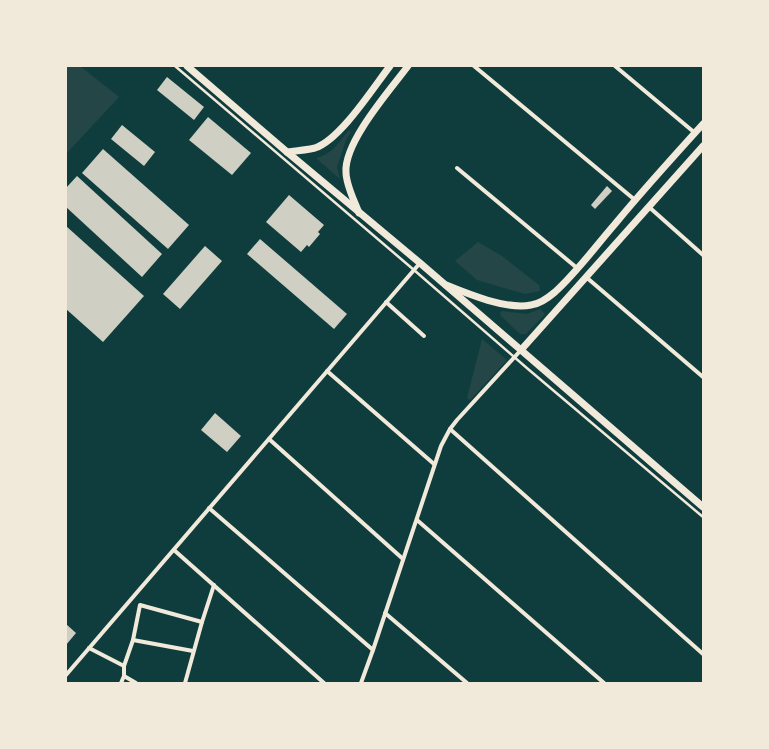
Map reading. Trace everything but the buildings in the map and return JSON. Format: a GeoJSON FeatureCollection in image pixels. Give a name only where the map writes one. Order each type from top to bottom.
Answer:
{"type":"FeatureCollection","features":[{"type":"Feature","properties":{"kind":"main road"},"geometry":{"type":"LineString","coordinates":[[187,66],[359,213],[420,263],[703,507]]}},
{"type":"Feature","properties":{"kind":"main road"},"geometry":{"type":"LineString","coordinates":[[287,152],[315,148],[331,139],[390,66]]}},
{"type":"Feature","properties":{"kind":"main road"},"geometry":{"type":"LineString","coordinates":[[359,213],[350,189],[346,172],[349,152],[360,132],[408,66]]}},
{"type":"Feature","properties":{"kind":"main road"},"geometry":{"type":"LineString","coordinates":[[443,283],[496,302],[515,306],[537,304],[547,299],[556,292],[703,124]]}},
{"type":"Feature","properties":{"kind":"main road"},"geometry":{"type":"LineString","coordinates":[[521,350],[703,146]]}},
{"type":"Feature","properties":{"kind":"main road"},"geometry":{"type":"LineString","coordinates":[[577,268],[586,276]]}},
{"type":"Feature","properties":{"kind":"street"},"geometry":{"type":"LineString","coordinates":[[474,66],[635,200]]}},
{"type":"Feature","properties":{"kind":"street"},"geometry":{"type":"LineString","coordinates":[[615,66],[695,133]]}},
{"type":"Feature","properties":{"kind":"street"},"geometry":{"type":"LineString","coordinates":[[458,168],[577,268]]}},
{"type":"Feature","properties":{"kind":"street"},"geometry":{"type":"LineString","coordinates":[[649,207],[703,255]]}},
{"type":"Feature","properties":{"kind":"street"},"geometry":{"type":"LineString","coordinates":[[66,675],[420,263]]}},
{"type":"Feature","properties":{"kind":"street"},"geometry":{"type":"LineString","coordinates":[[586,276],[703,377]]}},
{"type":"Feature","properties":{"kind":"street"},"geometry":{"type":"LineString","coordinates":[[386,302],[424,336]]}},
{"type":"Feature","properties":{"kind":"street"},"geometry":{"type":"LineString","coordinates":[[361,683],[441,446],[450,429],[466,409],[521,350]]}},
{"type":"Feature","properties":{"kind":"street"},"geometry":{"type":"LineString","coordinates":[[327,371],[434,464]]}},
{"type":"Feature","properties":{"kind":"street"},"geometry":{"type":"LineString","coordinates":[[450,429],[703,654]]}},
{"type":"Feature","properties":{"kind":"street"},"geometry":{"type":"LineString","coordinates":[[269,438],[404,559]]}},
{"type":"Feature","properties":{"kind":"street"},"geometry":{"type":"LineString","coordinates":[[209,508],[373,650]]}},
{"type":"Feature","properties":{"kind":"street"},"geometry":{"type":"LineString","coordinates":[[417,520],[604,683]]}},
{"type":"Feature","properties":{"kind":"street"},"geometry":{"type":"LineString","coordinates":[[174,550],[324,683]]}},
{"type":"Feature","properties":{"kind":"street"},"geometry":{"type":"LineString","coordinates":[[185,683],[193,651],[214,585]]}},
{"type":"Feature","properties":{"kind":"street"},"geometry":{"type":"LineString","coordinates":[[121,683],[124,676],[124,666],[133,640],[140,605],[202,622]]}},
{"type":"Feature","properties":{"kind":"street"},"geometry":{"type":"LineString","coordinates":[[385,613],[467,683]]}},
{"type":"Feature","properties":{"kind":"street"},"geometry":{"type":"LineString","coordinates":[[133,640],[193,651]]}},
{"type":"Feature","properties":{"kind":"street"},"geometry":{"type":"LineString","coordinates":[[89,648],[124,666]]}},
{"type":"Feature","properties":{"kind":"street"},"geometry":{"type":"LineString","coordinates":[[124,676],[136,683]]}},
{"type":"Feature","properties":{"kind":"lane"},"geometry":{"type":"LineString","coordinates":[[175,66],[703,517]]}},
{"type":"Feature","properties":{"kind":"shaded area"},"geometry":{"type":"Polygon","coordinates":[[[66,66],[80,66],[119,97],[66,154],[66,66]]]}},
{"type":"Feature","properties":{"kind":"shaded area"},"geometry":{"type":"Polygon","coordinates":[[[349,130],[351,132],[346,140],[337,167],[340,179],[316,158],[331,151],[349,130]]]}},
{"type":"Feature","properties":{"kind":"shaded area"},"geometry":{"type":"Polygon","coordinates":[[[478,242],[502,256],[539,285],[540,291],[525,294],[477,280],[455,261],[478,242]]]}},
{"type":"Feature","properties":{"kind":"shaded area"},"geometry":{"type":"Polygon","coordinates":[[[540,309],[545,314],[526,334],[520,334],[501,316],[500,313],[502,311],[527,314],[540,309]]]}},
{"type":"Feature","properties":{"kind":"shaded area"},"geometry":{"type":"Polygon","coordinates":[[[482,339],[507,360],[470,400],[467,398],[482,339]]]}}]}
